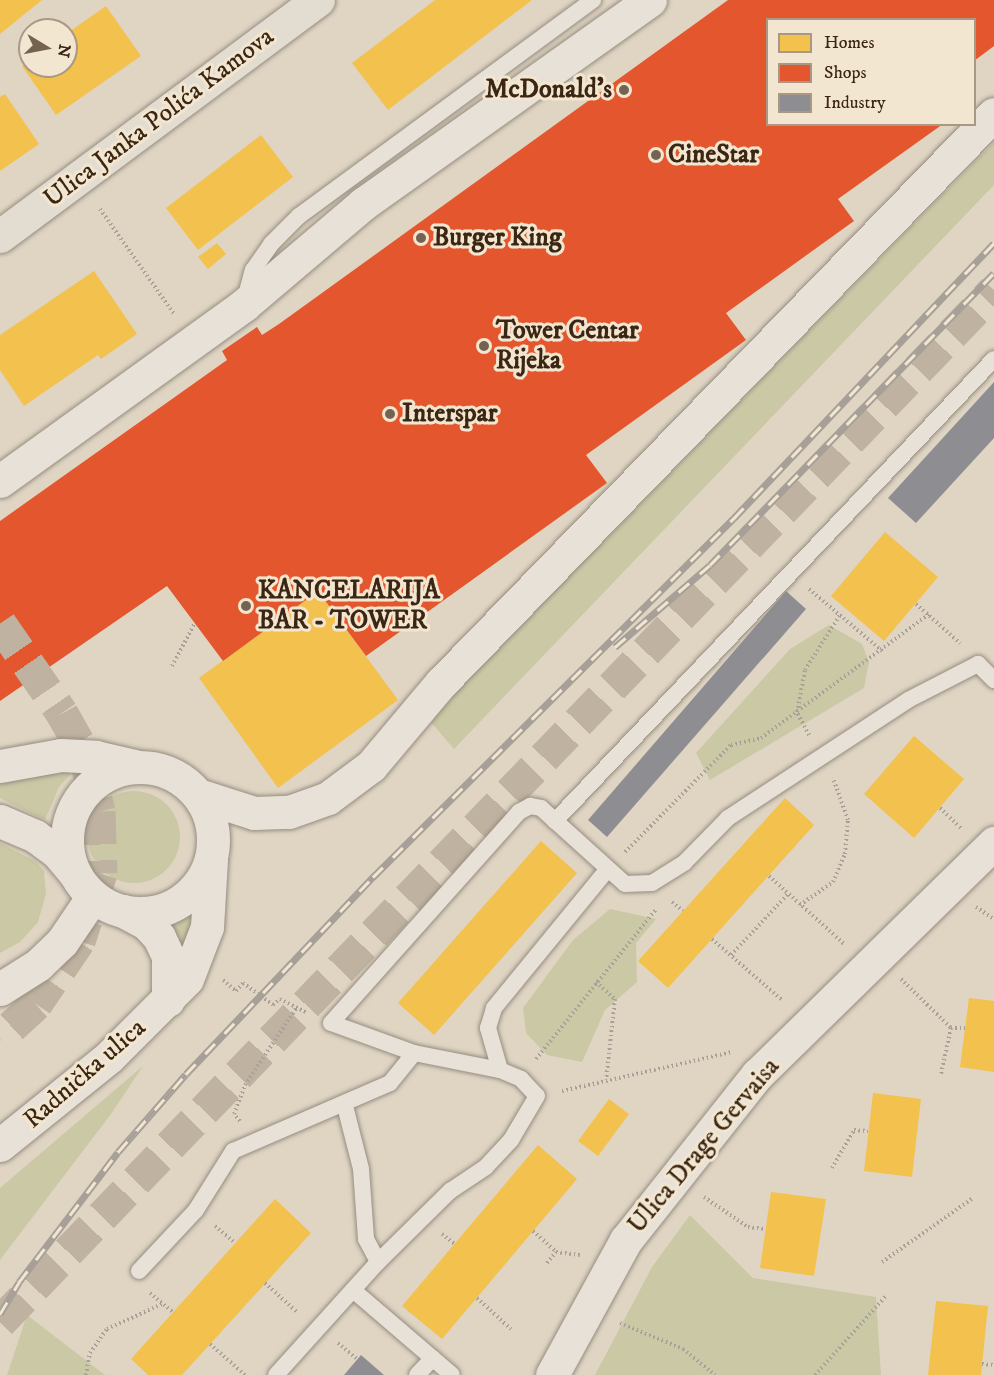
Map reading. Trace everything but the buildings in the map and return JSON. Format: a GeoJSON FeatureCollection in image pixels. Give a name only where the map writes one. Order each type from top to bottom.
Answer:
{"type":"FeatureCollection","features":[{"type":"Feature","properties":{"kind":"main road","name":"Ulica Janka Polića Kamova"},"geometry":{"type":"LineString","coordinates":[[0,236],[318,0]]}},
{"type":"Feature","properties":{"kind":"street"},"geometry":{"type":"LineString","coordinates":[[0,481],[244,305],[363,204],[650,0]]}},
{"type":"Feature","properties":{"kind":"street"},"geometry":{"type":"LineString","coordinates":[[0,766],[61,755],[96,757],[160,769],[181,779],[198,795],[254,813],[289,812],[328,798],[371,766],[441,683],[994,114]]}},
{"type":"Feature","properties":{"kind":"street"},"geometry":{"type":"LineString","coordinates":[[0,989],[38,964],[62,942],[85,886],[68,853],[68,836],[76,805],[97,781],[111,772],[135,766]]}},
{"type":"Feature","properties":{"kind":"street","name":"Radnička ulica"},"geometry":{"type":"LineString","coordinates":[[0,1145],[109,1057],[187,980],[201,948],[211,903],[213,835],[198,795]]}},
{"type":"Feature","properties":{"kind":"street","name":"Radnička ulica"},"geometry":{"type":"LineString","coordinates":[[0,821],[35,836],[56,851],[85,886],[146,923],[159,937],[168,956],[168,1000]]}},
{"type":"Feature","properties":{"kind":"street","name":"Ulica Drage Gervaisa"},"geometry":{"type":"LineString","coordinates":[[552,1375],[626,1239],[757,1075],[994,843]]}},
{"type":"Feature","properties":{"kind":"street","name":"Radnička ulica"},"geometry":{"type":"LineString","coordinates":[[123,911],[146,913],[168,908],[195,887],[211,857]]}},
{"type":"Feature","properties":{"kind":"lane"},"geometry":{"type":"LineString","coordinates":[[244,305],[253,270],[271,244],[299,216],[593,0]]}},
{"type":"Feature","properties":{"kind":"lane"},"geometry":{"type":"LineString","coordinates":[[555,821],[788,571],[994,359]]}},
{"type":"Feature","properties":{"kind":"lane"},"geometry":{"type":"LineString","coordinates":[[276,1375],[378,1262],[450,1191],[486,1167],[528,1118],[537,1096],[521,1079],[500,1070],[414,1053],[331,1023],[519,812],[530,806],[541,808],[625,884],[652,883],[684,863],[728,818],[819,756],[908,700],[978,664],[994,680]]}},
{"type":"Feature","properties":{"kind":"lane"},"geometry":{"type":"LineString","coordinates":[[500,1070],[488,1028],[494,1008],[607,870]]}},
{"type":"Feature","properties":{"kind":"lane"},"geometry":{"type":"LineString","coordinates":[[139,1271],[196,1210],[234,1151],[255,1138],[345,1106],[390,1083],[414,1053]]}},
{"type":"Feature","properties":{"kind":"lane"},"geometry":{"type":"LineString","coordinates":[[345,1106],[361,1169],[366,1239],[378,1262]]}},
{"type":"Feature","properties":{"kind":"lane"},"geometry":{"type":"LineString","coordinates":[[353,1290],[452,1375]]}},
{"type":"Feature","properties":{"kind":"lane"},"geometry":{"type":"LineString","coordinates":[[417,1375],[433,1358]]}},
{"type":"Feature","properties":{"kind":"path"},"geometry":{"type":"LineString","coordinates":[[100,209],[169,307]]}},
{"type":"Feature","properties":{"kind":"path"},"geometry":{"type":"LineString","coordinates":[[788,571],[882,651]]}},
{"type":"Feature","properties":{"kind":"path"},"geometry":{"type":"LineString","coordinates":[[916,604],[958,641]]}},
{"type":"Feature","properties":{"kind":"path"},"geometry":{"type":"LineString","coordinates":[[607,870],[731,745],[761,738],[882,651],[929,614]]}},
{"type":"Feature","properties":{"kind":"path"},"geometry":{"type":"LineString","coordinates":[[810,737],[797,712],[805,670],[840,615]]}},
{"type":"Feature","properties":{"kind":"path"},"geometry":{"type":"LineString","coordinates":[[172,666],[195,623]]}},
{"type":"Feature","properties":{"kind":"path"},"geometry":{"type":"LineString","coordinates":[[800,905],[833,882],[845,854],[848,820],[836,782],[819,756]]}},
{"type":"Feature","properties":{"kind":"path"},"geometry":{"type":"LineString","coordinates":[[940,808],[957,826]]}},
{"type":"Feature","properties":{"kind":"path"},"geometry":{"type":"LineString","coordinates":[[769,876],[846,946]]}},
{"type":"Feature","properties":{"kind":"path"},"geometry":{"type":"LineString","coordinates":[[731,955],[788,894]]}},
{"type":"Feature","properties":{"kind":"path"},"geometry":{"type":"LineString","coordinates":[[965,900],[994,920]]}},
{"type":"Feature","properties":{"kind":"path"},"geometry":{"type":"LineString","coordinates":[[521,1079],[660,904]]}},
{"type":"Feature","properties":{"kind":"path"},"geometry":{"type":"LineString","coordinates":[[712,939],[786,1003]]}},
{"type":"Feature","properties":{"kind":"path"},"geometry":{"type":"LineString","coordinates":[[894,972],[951,1028],[965,1028]]}},
{"type":"Feature","properties":{"kind":"path"},"geometry":{"type":"LineString","coordinates":[[222,982],[236,991],[243,983],[273,1005],[280,999],[297,1007],[255,1064],[238,1102]]}},
{"type":"Feature","properties":{"kind":"path"},"geometry":{"type":"LineString","coordinates":[[596,982],[615,999],[606,1080]]}},
{"type":"Feature","properties":{"kind":"path"},"geometry":{"type":"LineString","coordinates":[[941,1074],[951,1028]]}},
{"type":"Feature","properties":{"kind":"path"},"geometry":{"type":"LineString","coordinates":[[537,1096],[731,1051]]}},
{"type":"Feature","properties":{"kind":"path"},"geometry":{"type":"LineString","coordinates":[[832,1168],[854,1130],[868,1131]]}},
{"type":"Feature","properties":{"kind":"path"},"geometry":{"type":"LineString","coordinates":[[699,1193],[748,1227],[766,1229]]}},
{"type":"Feature","properties":{"kind":"path"},"geometry":{"type":"LineString","coordinates":[[882,1263],[973,1198]]}},
{"type":"Feature","properties":{"kind":"path"},"geometry":{"type":"LineString","coordinates":[[533,1231],[556,1252],[586,1256]]}},
{"type":"Feature","properties":{"kind":"path"},"geometry":{"type":"LineString","coordinates":[[547,1263],[556,1252]]}},
{"type":"Feature","properties":{"kind":"path"},"geometry":{"type":"LineString","coordinates":[[265,1283],[285,1302]]}},
{"type":"Feature","properties":{"kind":"path"},"geometry":{"type":"LineString","coordinates":[[815,1375],[886,1296]]}},
{"type":"Feature","properties":{"kind":"path"},"geometry":{"type":"LineString","coordinates":[[477,1298],[511,1329]]}},
{"type":"Feature","properties":{"kind":"path"},"geometry":{"type":"LineString","coordinates":[[86,1375],[90,1353],[107,1329],[162,1304]]}},
{"type":"Feature","properties":{"kind":"path"},"geometry":{"type":"LineString","coordinates":[[614,1321],[683,1349],[715,1375]]}},
{"type":"Feature","properties":{"kind":"path"},"geometry":{"type":"LineString","coordinates":[[210,1344],[245,1375]]}},
{"type":"Feature","properties":{"kind":"path"},"geometry":{"type":"LineString","coordinates":[[982,1364],[994,1365]]}},
{"type":"Feature","properties":{"kind":"shaded area"},"geometry":{"type":"Polygon","coordinates":[[[994,142],[994,185],[454,749],[429,720],[994,142]]]}},
{"type":"Feature","properties":{"kind":"shaded area"},"geometry":{"type":"Polygon","coordinates":[[[829,625],[862,644],[869,662],[864,688],[710,780],[696,753],[790,649],[829,625]]]}},
{"type":"Feature","properties":{"kind":"shaded area"},"geometry":{"type":"Polygon","coordinates":[[[77,767],[59,787],[45,820],[0,798],[0,777],[77,767]]]}},
{"type":"Feature","properties":{"kind":"shaded area"},"geometry":{"type":"Polygon","coordinates":[[[134,791],[151,795],[166,805],[176,820],[180,837],[176,854],[166,869],[151,879],[134,883],[117,879],[102,869],[92,854],[88,837],[92,820],[102,805],[117,795],[134,791]]]}},
{"type":"Feature","properties":{"kind":"shaded area"},"geometry":{"type":"Polygon","coordinates":[[[0,843],[35,861],[44,871],[46,894],[38,922],[20,942],[0,953],[0,843]]]}},
{"type":"Feature","properties":{"kind":"shaded area"},"geometry":{"type":"Polygon","coordinates":[[[199,899],[181,958],[168,920],[199,899]]]}},
{"type":"Feature","properties":{"kind":"shaded area"},"geometry":{"type":"Polygon","coordinates":[[[610,909],[656,919],[636,943],[637,982],[605,1010],[582,1062],[547,1055],[526,1033],[523,1008],[573,940],[610,909]]]}},
{"type":"Feature","properties":{"kind":"shaded area"},"geometry":{"type":"Polygon","coordinates":[[[143,1066],[111,1114],[0,1260],[0,1188],[143,1066]]]}},
{"type":"Feature","properties":{"kind":"shaded area"},"geometry":{"type":"Polygon","coordinates":[[[690,1215],[753,1278],[876,1297],[881,1375],[595,1375],[652,1267],[690,1215]]]}},
{"type":"Feature","properties":{"kind":"shaded area"},"geometry":{"type":"Polygon","coordinates":[[[27,1315],[105,1375],[7,1375],[27,1315]]]}},
{"type":"Feature","properties":{"kind":"tunnel"},"geometry":{"type":"LineString","coordinates":[[0,1322],[994,290]]}},
{"type":"Feature","properties":{"kind":"tunnel"},"geometry":{"type":"LineString","coordinates":[[0,623],[62,713],[84,752],[99,811],[101,873],[79,941],[36,1004],[0,1037]]}},
{"type":"Feature","properties":{"kind":"railway"},"geometry":{"type":"LineString","coordinates":[[0,1314],[19,1282],[118,1152],[186,1074],[373,877],[734,518],[994,243]]}},
{"type":"Feature","properties":{"kind":"railway"},"geometry":{"type":"LineString","coordinates":[[615,647],[710,565],[994,273]]}},
{"type":"Feature","properties":{"kind":"place","name":"McDonald's"},"geometry":{"type":"Point","coordinates":[624,90]}},
{"type":"Feature","properties":{"kind":"place","name":"CineStar"},"geometry":{"type":"Point","coordinates":[656,155]}},
{"type":"Feature","properties":{"kind":"place","name":"Burger King"},"geometry":{"type":"Point","coordinates":[421,238]}},
{"type":"Feature","properties":{"kind":"place","name":"Tower Centar Rijeka"},"geometry":{"type":"Point","coordinates":[484,346]}},
{"type":"Feature","properties":{"kind":"place","name":"Interspar"},"geometry":{"type":"Point","coordinates":[390,414]}},
{"type":"Feature","properties":{"kind":"place","name":"KANCELARIJA BAR - TOWER"},"geometry":{"type":"Point","coordinates":[246,606]}}]}
